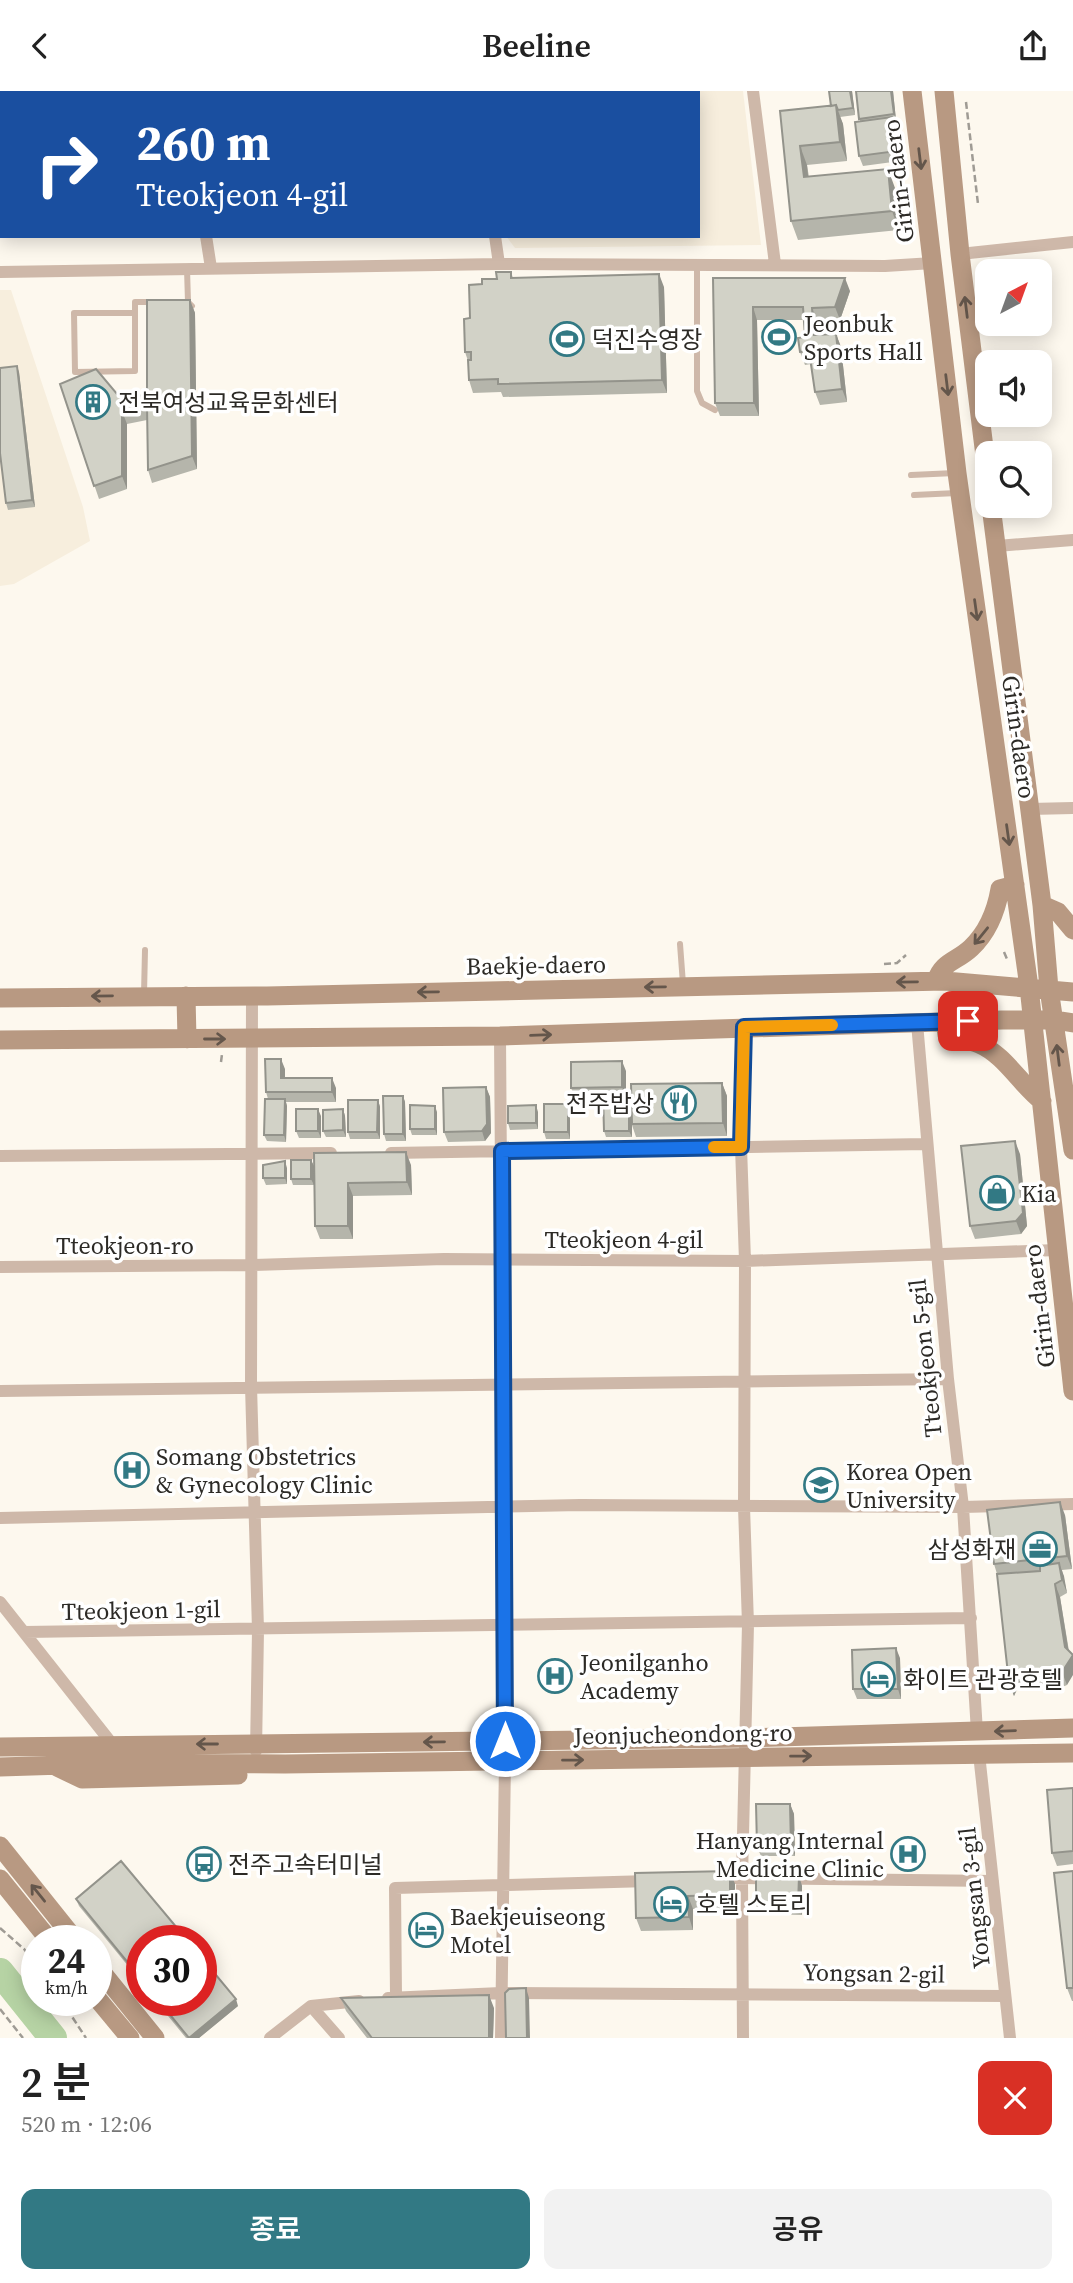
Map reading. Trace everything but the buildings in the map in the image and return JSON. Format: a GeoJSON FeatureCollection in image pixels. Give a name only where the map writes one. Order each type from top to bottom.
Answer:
{"type":"FeatureCollection","features":[{"type":"Feature","properties":{"kind":"street"},"geometry":{"type":"LineString","coordinates":[[753,91],[775,264]]}},
{"type":"Feature","properties":{"kind":"street","name":"Girin-daero"},"geometry":{"type":"LineString","coordinates":[[912,91],[958,483],[1029,987],[1073,1391]]}},
{"type":"Feature","properties":{"kind":"street"},"geometry":{"type":"LineString","coordinates":[[944,91],[960,254],[983,441]]}},
{"type":"Feature","properties":{"kind":"street"},"geometry":{"type":"LineString","coordinates":[[206,238],[211,268]]}},
{"type":"Feature","properties":{"kind":"street"},"geometry":{"type":"LineString","coordinates":[[495,238],[499,264]]}},
{"type":"Feature","properties":{"kind":"street"},"geometry":{"type":"LineString","coordinates":[[960,254],[1073,242]]}},
{"type":"Feature","properties":{"kind":"street"},"geometry":{"type":"LineString","coordinates":[[0,272],[187,267],[499,264],[885,266],[933,263]]}},
{"type":"Feature","properties":{"kind":"street","name":"Girin-daero"},"geometry":{"type":"LineString","coordinates":[[993,518],[1042,905],[1049,989],[1064,1022],[1073,1150]]}},
{"type":"Feature","properties":{"kind":"street"},"geometry":{"type":"LineString","coordinates":[[997,546],[1073,540]]}},
{"type":"Feature","properties":{"kind":"street"},"geometry":{"type":"LineString","coordinates":[[1030,809],[1073,808]]}},
{"type":"Feature","properties":{"kind":"street"},"geometry":{"type":"LineString","coordinates":[[936,981],[941,967],[971,948],[988,929],[1000,889],[1015,885]]}},
{"type":"Feature","properties":{"kind":"street"},"geometry":{"type":"LineString","coordinates":[[1042,905],[1058,912],[1073,930]]}},
{"type":"Feature","properties":{"kind":"street","name":"Baekje-daero"},"geometry":{"type":"LineString","coordinates":[[0,998],[252,996],[936,981],[1073,992]]}},
{"type":"Feature","properties":{"kind":"street"},"geometry":{"type":"LineString","coordinates":[[186,996],[187,1039]]}},
{"type":"Feature","properties":{"kind":"street"},"geometry":{"type":"LineString","coordinates":[[252,996],[251,1387],[258,1630],[256,1753]]}},
{"type":"Feature","properties":{"kind":"street"},"geometry":{"type":"LineString","coordinates":[[945,1021],[947,1035],[981,1045],[1042,1101]]}},
{"type":"Feature","properties":{"kind":"street"},"geometry":{"type":"LineString","coordinates":[[0,1039],[500,1036],[945,1021],[1064,1022]]}},
{"type":"Feature","properties":{"kind":"street","name":"Tteokjeon 5-gil"},"geometry":{"type":"LineString","coordinates":[[917,1023],[936,1256],[963,1507],[977,1732]]}},
{"type":"Feature","properties":{"kind":"street"},"geometry":{"type":"LineString","coordinates":[[743,2038],[742,1877],[748,1623],[744,1507],[745,1261],[741,1147],[744,1027]]}},
{"type":"Feature","properties":{"kind":"street"},"geometry":{"type":"LineString","coordinates":[[500,1036],[505,1741]]}},
{"type":"Feature","properties":{"kind":"street"},"geometry":{"type":"LineString","coordinates":[[376,1153],[926,1144]]}},
{"type":"Feature","properties":{"kind":"street"},"geometry":{"type":"LineString","coordinates":[[7,1155],[348,1153]]}},
{"type":"Feature","properties":{"kind":"street","name":"Tteokjeon 4-gil"},"geometry":{"type":"LineString","coordinates":[[444,1259],[745,1261],[1057,1250]]}},
{"type":"Feature","properties":{"kind":"street","name":"Tteokjeon-ro"},"geometry":{"type":"LineString","coordinates":[[0,1267],[251,1265],[444,1259]]}},
{"type":"Feature","properties":{"kind":"street"},"geometry":{"type":"LineString","coordinates":[[0,1391],[948,1379]]}},
{"type":"Feature","properties":{"kind":"street"},"geometry":{"type":"LineString","coordinates":[[0,1518],[580,1506],[963,1507],[1073,1504]]}},
{"type":"Feature","properties":{"kind":"street","name":"Tteokjeon 1-gil"},"geometry":{"type":"LineString","coordinates":[[0,1602],[113,1745]]}},
{"type":"Feature","properties":{"kind":"street"},"geometry":{"type":"LineString","coordinates":[[258,1630],[971,1618]]}},
{"type":"Feature","properties":{"kind":"street","name":"Tteokjeon 1-gil"},"geometry":{"type":"LineString","coordinates":[[25,1632],[258,1630]]}},
{"type":"Feature","properties":{"kind":"street","name":"Jeonjucheondong-ro"},"geometry":{"type":"LineString","coordinates":[[0,1747],[113,1745],[256,1753],[321,1764],[505,1761],[1073,1728]]}},
{"type":"Feature","properties":{"kind":"street","name":"Jeonjucheondong-ro"},"geometry":{"type":"LineString","coordinates":[[3,1771],[53,1765],[505,1741],[979,1754],[1073,1753]]}},
{"type":"Feature","properties":{"kind":"street","name":"Yongsan 3-gil"},"geometry":{"type":"LineString","coordinates":[[979,1754],[1010,2038]]}},
{"type":"Feature","properties":{"kind":"street"},"geometry":{"type":"LineString","coordinates":[[501,2038],[501,1884],[505,1761]]}},
{"type":"Feature","properties":{"kind":"street"},"geometry":{"type":"LineString","coordinates":[[53,1765],[82,1779],[319,1773],[321,1764]]}},
{"type":"Feature","properties":{"kind":"street"},"geometry":{"type":"LineString","coordinates":[[0,1846],[63,1925]]}},
{"type":"Feature","properties":{"kind":"street"},"geometry":{"type":"LineString","coordinates":[[715,1878],[993,1881]]}},
{"type":"Feature","properties":{"kind":"street"},"geometry":{"type":"LineString","coordinates":[[0,1879],[37,1925]]}},
{"type":"Feature","properties":{"kind":"street"},"geometry":{"type":"LineString","coordinates":[[396,1997],[395,1888],[661,1880]]}},
{"type":"Feature","properties":{"kind":"street"},"geometry":{"type":"LineString","coordinates":[[112,1985],[155,2038]]}},
{"type":"Feature","properties":{"kind":"street","name":"Yongsan 2-gil"},"geometry":{"type":"LineString","coordinates":[[311,2006],[396,1997],[501,1993],[742,1992],[1005,1996]]}},
{"type":"Feature","properties":{"kind":"street"},"geometry":{"type":"LineString","coordinates":[[270,2038],[311,2006],[339,2038]]}},
{"type":"Feature","properties":{"kind":"street"},"geometry":{"type":"LineString","coordinates":[[112,2016],[130,2038]]}},
{"type":"Feature","properties":{"kind":"lane"},"geometry":{"type":"LineString","coordinates":[[696,266],[696,391],[702,403],[715,410]]}},
{"type":"Feature","properties":{"kind":"lane"},"geometry":{"type":"LineString","coordinates":[[175,302],[190,305],[187,267]]}},
{"type":"Feature","properties":{"kind":"lane"},"geometry":{"type":"LineString","coordinates":[[134,313],[74,313],[75,372],[135,371],[135,302],[161,302]]}},
{"type":"Feature","properties":{"kind":"lane"},"geometry":{"type":"LineString","coordinates":[[911,475],[958,483]]}},
{"type":"Feature","properties":{"kind":"lane"},"geometry":{"type":"LineString","coordinates":[[914,495],[958,483]]}},
{"type":"Feature","properties":{"kind":"lane"},"geometry":{"type":"LineString","coordinates":[[680,944],[683,986]]}},
{"type":"Feature","properties":{"kind":"lane"},"geometry":{"type":"LineString","coordinates":[[144,996],[145,950]]}},
{"type":"Feature","properties":{"kind":"path"},"geometry":{"type":"LineString","coordinates":[[966,102],[978,204]]}},
{"type":"Feature","properties":{"kind":"path"},"geometry":{"type":"LineString","coordinates":[[0,1928],[21,1946]]}},
{"type":"Feature","properties":{"kind":"path"},"geometry":{"type":"LineString","coordinates":[[0,2009],[23,2038]]}},
{"type":"Feature","properties":{"kind":"path"},"geometry":{"type":"LineString","coordinates":[[72,2016],[86,2038]]}},
{"type":"Feature","properties":{"kind":"shaded area"},"geometry":{"type":"Polygon","coordinates":[[[700,91],[743,91],[761,245],[515,248],[508,238],[700,238],[700,91]]]}},
{"type":"Feature","properties":{"kind":"shaded area"},"geometry":{"type":"Polygon","coordinates":[[[0,290],[11,290],[83,507],[90,541],[14,584],[0,586],[0,290]]]}},
{"type":"Feature","properties":{"kind":"waterway"},"geometry":{"type":"LineString","coordinates":[[0,1972],[53,2038]]}},
{"type":"Feature","properties":{"kind":"slow traffic"},"geometry":{"type":"LineString","coordinates":[[714,1147],[741,1147],[744,1027],[832,1025]]}},
{"type":"Feature","properties":{"kind":"place","name":"Jeonbuk Sports Hall"},"geometry":{"type":"Point","coordinates":[779,337]}},
{"type":"Feature","properties":{"kind":"place","name":"덕진수영장"},"geometry":{"type":"Point","coordinates":[567,339]}},
{"type":"Feature","properties":{"kind":"place","name":"전북여성교육문화센터"},"geometry":{"type":"Point","coordinates":[93,402]}},
{"type":"Feature","properties":{"kind":"place","name":"전주밥상"},"geometry":{"type":"Point","coordinates":[679,1103]}},
{"type":"Feature","properties":{"kind":"place","name":"Kia"},"geometry":{"type":"Point","coordinates":[997,1193]}},
{"type":"Feature","properties":{"kind":"place","name":"Somang Obstetrics & Gynecology Clinic"},"geometry":{"type":"Point","coordinates":[132,1470]}},
{"type":"Feature","properties":{"kind":"place","name":"Korea Open University"},"geometry":{"type":"Point","coordinates":[821,1485]}},
{"type":"Feature","properties":{"kind":"place","name":"삼성화재"},"geometry":{"type":"Point","coordinates":[1040,1549]}},
{"type":"Feature","properties":{"kind":"place","name":"Jeonilganho Academy"},"geometry":{"type":"Point","coordinates":[555,1676]}},
{"type":"Feature","properties":{"kind":"place","name":"화이트 관광호텔"},"geometry":{"type":"Point","coordinates":[878,1679]}},
{"type":"Feature","properties":{"kind":"place","name":"Hanyang Internal Medicine Clinic"},"geometry":{"type":"Point","coordinates":[908,1854]}},
{"type":"Feature","properties":{"kind":"place","name":"전주고속터미널"},"geometry":{"type":"Point","coordinates":[204,1864]}},
{"type":"Feature","properties":{"kind":"place","name":"호텔 스토리"},"geometry":{"type":"Point","coordinates":[671,1904]}},
{"type":"Feature","properties":{"kind":"place","name":"Baekjeuiseong Motel"},"geometry":{"type":"Point","coordinates":[426,1930]}},
{"type":"Feature","properties":{"kind":"route"},"geometry":{"type":"LineString","coordinates":[[505,1741],[505,1508],[501,1383],[502,1151],[741,1147],[744,1027],[968,1021]]}}]}
